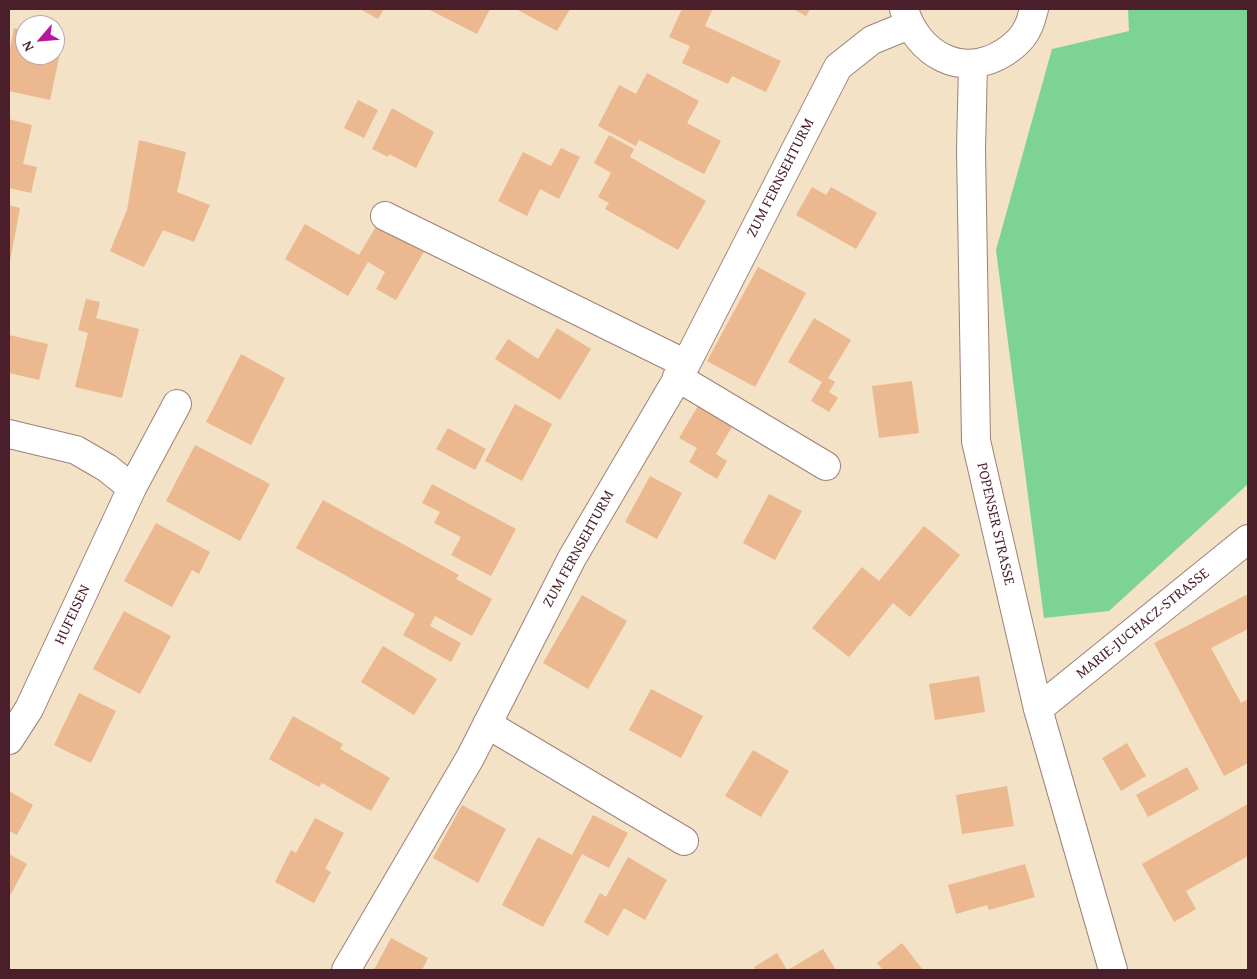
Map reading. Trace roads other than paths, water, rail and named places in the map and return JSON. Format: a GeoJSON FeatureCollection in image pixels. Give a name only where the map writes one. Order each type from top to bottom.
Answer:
{"type":"FeatureCollection","features":[{"type":"Feature","properties":{"kind":"street"},"geometry":{"type":"LineString","coordinates":[[907,17],[920,42],[935,54],[954,62],[973,64],[995,58],[1014,46],[1028,28],[1034,9]]}},
{"type":"Feature","properties":{"kind":"street","name":"ZUM FERNSEHTURM"},"geometry":{"type":"LineString","coordinates":[[346,970],[465,767],[572,558],[681,370],[838,67],[872,40],[907,17]]}},
{"type":"Feature","properties":{"kind":"street","name":"POPENSER STRASSE"},"geometry":{"type":"LineString","coordinates":[[973,64],[971,150],[976,441],[1038,709],[1113,970]]}},
{"type":"Feature","properties":{"kind":"street"},"geometry":{"type":"LineString","coordinates":[[385,216],[681,370],[826,466]]}},
{"type":"Feature","properties":{"kind":"street","name":"HUFEISEN"},"geometry":{"type":"LineString","coordinates":[[9,740],[29,709],[132,488],[177,404]]}},
{"type":"Feature","properties":{"kind":"street"},"geometry":{"type":"LineString","coordinates":[[9,434],[76,450],[107,468],[132,488]]}},
{"type":"Feature","properties":{"kind":"street","name":"MARIE-JUCHACZ-STRASSE"},"geometry":{"type":"LineString","coordinates":[[1038,709],[1248,539]]}},
{"type":"Feature","properties":{"kind":"street"},"geometry":{"type":"LineString","coordinates":[[487,724],[684,841]]}}]}
